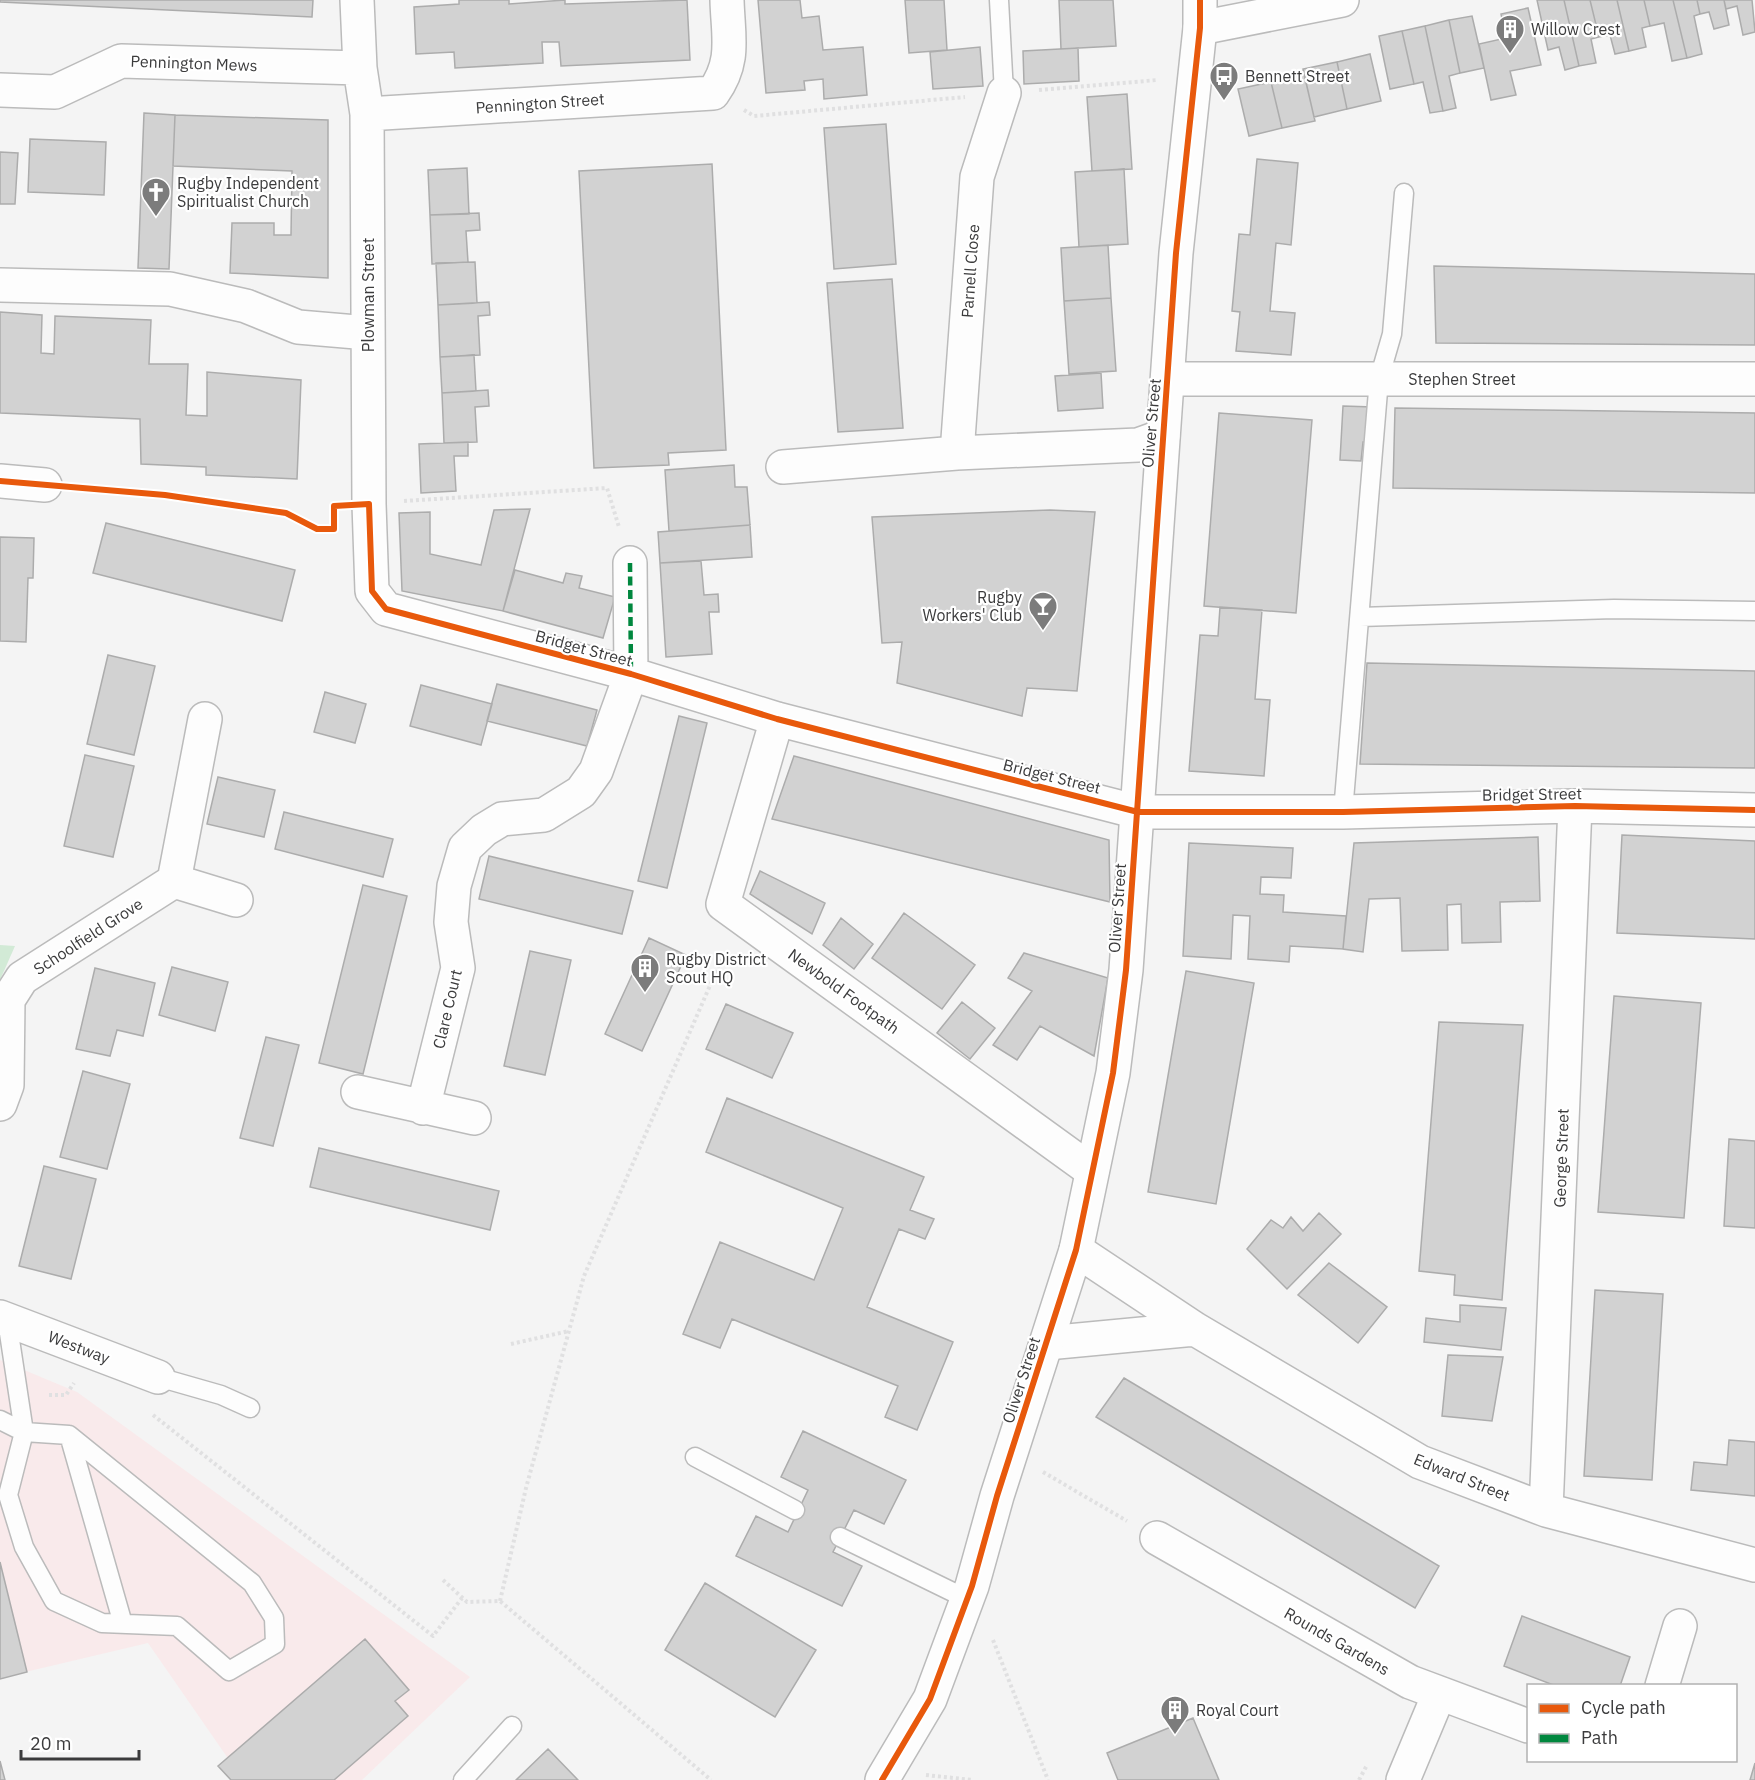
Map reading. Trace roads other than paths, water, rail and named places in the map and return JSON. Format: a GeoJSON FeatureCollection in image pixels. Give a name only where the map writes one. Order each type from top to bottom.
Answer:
{"type":"FeatureCollection","features":[{"type":"Feature","properties":{"kind":"street","name":"Plowman Street"},"geometry":{"type":"LineString","coordinates":[[357,0],[360,68],[367,114],[369,504],[372,591]]}},
{"type":"Feature","properties":{"kind":"street","name":"Pennington Street"},"geometry":{"type":"LineString","coordinates":[[367,114],[713,93],[726,75],[729,56],[727,0]]}},
{"type":"Feature","properties":{"kind":"street"},"geometry":{"type":"LineString","coordinates":[[1200,14],[1342,0]]}},
{"type":"Feature","properties":{"kind":"street","name":"Oliver Street"},"geometry":{"type":"LineString","coordinates":[[882,1780],[930,1699],[969,1593],[1076,1250],[1113,1073],[1126,970],[1176,253],[1200,14]]}},
{"type":"Feature","properties":{"kind":"street","name":"Pennington Mews"},"geometry":{"type":"LineString","coordinates":[[0,90],[55,92],[121,61],[360,68]]}},
{"type":"Feature","properties":{"kind":"street","name":"Parnell Close"},"geometry":{"type":"LineString","coordinates":[[957,453],[977,177],[1004,93]]}},
{"type":"Feature","properties":{"kind":"street"},"geometry":{"type":"LineString","coordinates":[[0,285],[170,289],[246,306],[298,327],[368,333]]}},
{"type":"Feature","properties":{"kind":"street","name":"Stephen Street"},"geometry":{"type":"LineString","coordinates":[[1169,379],[1755,379]]}},
{"type":"Feature","properties":{"kind":"street"},"geometry":{"type":"LineString","coordinates":[[783,467],[957,453],[1138,445],[1163,436]]}},
{"type":"Feature","properties":{"kind":"street"},"geometry":{"type":"LineString","coordinates":[[0,481],[45,486]]}},
{"type":"Feature","properties":{"kind":"street"},"geometry":{"type":"LineString","coordinates":[[630,563],[631,674]]}},
{"type":"Feature","properties":{"kind":"street","name":"Bridget Street"},"geometry":{"type":"LineString","coordinates":[[372,591],[386,609],[631,674],[777,719],[1138,812],[1343,812],[1575,806],[1755,810]]}},
{"type":"Feature","properties":{"kind":"street","name":"Clare Court"},"geometry":{"type":"LineString","coordinates":[[423,1108],[458,968],[451,922],[454,886],[465,848],[484,830],[502,819],[544,814],[581,792],[596,771],[631,674]]}},
{"type":"Feature","properties":{"kind":"street"},"geometry":{"type":"LineString","coordinates":[[206,719],[174,881],[236,900]]}},
{"type":"Feature","properties":{"kind":"street","name":"Newbold Footpath"},"geometry":{"type":"LineString","coordinates":[[777,719],[723,904],[1092,1171]]}},
{"type":"Feature","properties":{"kind":"street","name":"George Street"},"geometry":{"type":"LineString","coordinates":[[1546,1510],[1575,806]]}},
{"type":"Feature","properties":{"kind":"street","name":"Schoolfield Grove"},"geometry":{"type":"LineString","coordinates":[[0,1104],[7,1085],[8,1000],[22,978],[174,881]]}},
{"type":"Feature","properties":{"kind":"street"},"geometry":{"type":"LineString","coordinates":[[358,1092],[474,1118]]}},
{"type":"Feature","properties":{"kind":"street","name":"Edward Street"},"geometry":{"type":"LineString","coordinates":[[1076,1250],[1195,1329],[1419,1462],[1546,1510],[1755,1565]]}},
{"type":"Feature","properties":{"kind":"street","name":"Westway"},"geometry":{"type":"LineString","coordinates":[[4,1319],[158,1377]]}},
{"type":"Feature","properties":{"kind":"street"},"geometry":{"type":"LineString","coordinates":[[1047,1343],[1195,1329]]}},
{"type":"Feature","properties":{"kind":"street","name":"Rounds Gardens"},"geometry":{"type":"LineString","coordinates":[[1157,1538],[1410,1682],[1527,1726]]}},
{"type":"Feature","properties":{"kind":"street"},"geometry":{"type":"LineString","coordinates":[[1663,1684],[1680,1626]]}},
{"type":"Feature","properties":{"kind":"street"},"geometry":{"type":"LineString","coordinates":[[1403,1780],[1439,1694]]}},
{"type":"Feature","properties":{"kind":"lane"},"geometry":{"type":"LineString","coordinates":[[999,0],[1004,93]]}},
{"type":"Feature","properties":{"kind":"lane"},"geometry":{"type":"LineString","coordinates":[[1343,812],[1379,379],[1392,334],[1404,193]]}},
{"type":"Feature","properties":{"kind":"lane"},"geometry":{"type":"LineString","coordinates":[[1360,617],[1614,609],[1755,611]]}},
{"type":"Feature","properties":{"kind":"lane"},"geometry":{"type":"LineString","coordinates":[[0,1420],[24,1432],[69,1435],[252,1583],[274,1618],[275,1644],[229,1671],[177,1626],[102,1623],[54,1600],[24,1547],[8,1495],[24,1432],[4,1319]]}},
{"type":"Feature","properties":{"kind":"lane"},"geometry":{"type":"LineString","coordinates":[[158,1377],[221,1395],[250,1408]]}},
{"type":"Feature","properties":{"kind":"lane"},"geometry":{"type":"LineString","coordinates":[[69,1435],[123,1624]]}},
{"type":"Feature","properties":{"kind":"lane"},"geometry":{"type":"LineString","coordinates":[[695,1457],[795,1510]]}},
{"type":"Feature","properties":{"kind":"lane"},"geometry":{"type":"LineString","coordinates":[[840,1537],[969,1593]]}},
{"type":"Feature","properties":{"kind":"lane"},"geometry":{"type":"LineString","coordinates":[[463,1780],[512,1726]]}},
{"type":"Feature","properties":{"kind":"place","name":"Willow Crest"},"geometry":{"type":"Point","coordinates":[1510,54]}},
{"type":"Feature","properties":{"kind":"place","name":"Bennett Street"},"geometry":{"type":"Point","coordinates":[1224,102]}},
{"type":"Feature","properties":{"kind":"place","name":"Rugby Independent Spiritualist Church"},"geometry":{"type":"Point","coordinates":[156,218]}},
{"type":"Feature","properties":{"kind":"place","name":"Rugby Workers' Club"},"geometry":{"type":"Point","coordinates":[1043,632]}},
{"type":"Feature","properties":{"kind":"place","name":"Rugby District Scout HQ"},"geometry":{"type":"Point","coordinates":[645,994]}},
{"type":"Feature","properties":{"kind":"place","name":"Royal Court"},"geometry":{"type":"Point","coordinates":[1175,1736]}}]}
